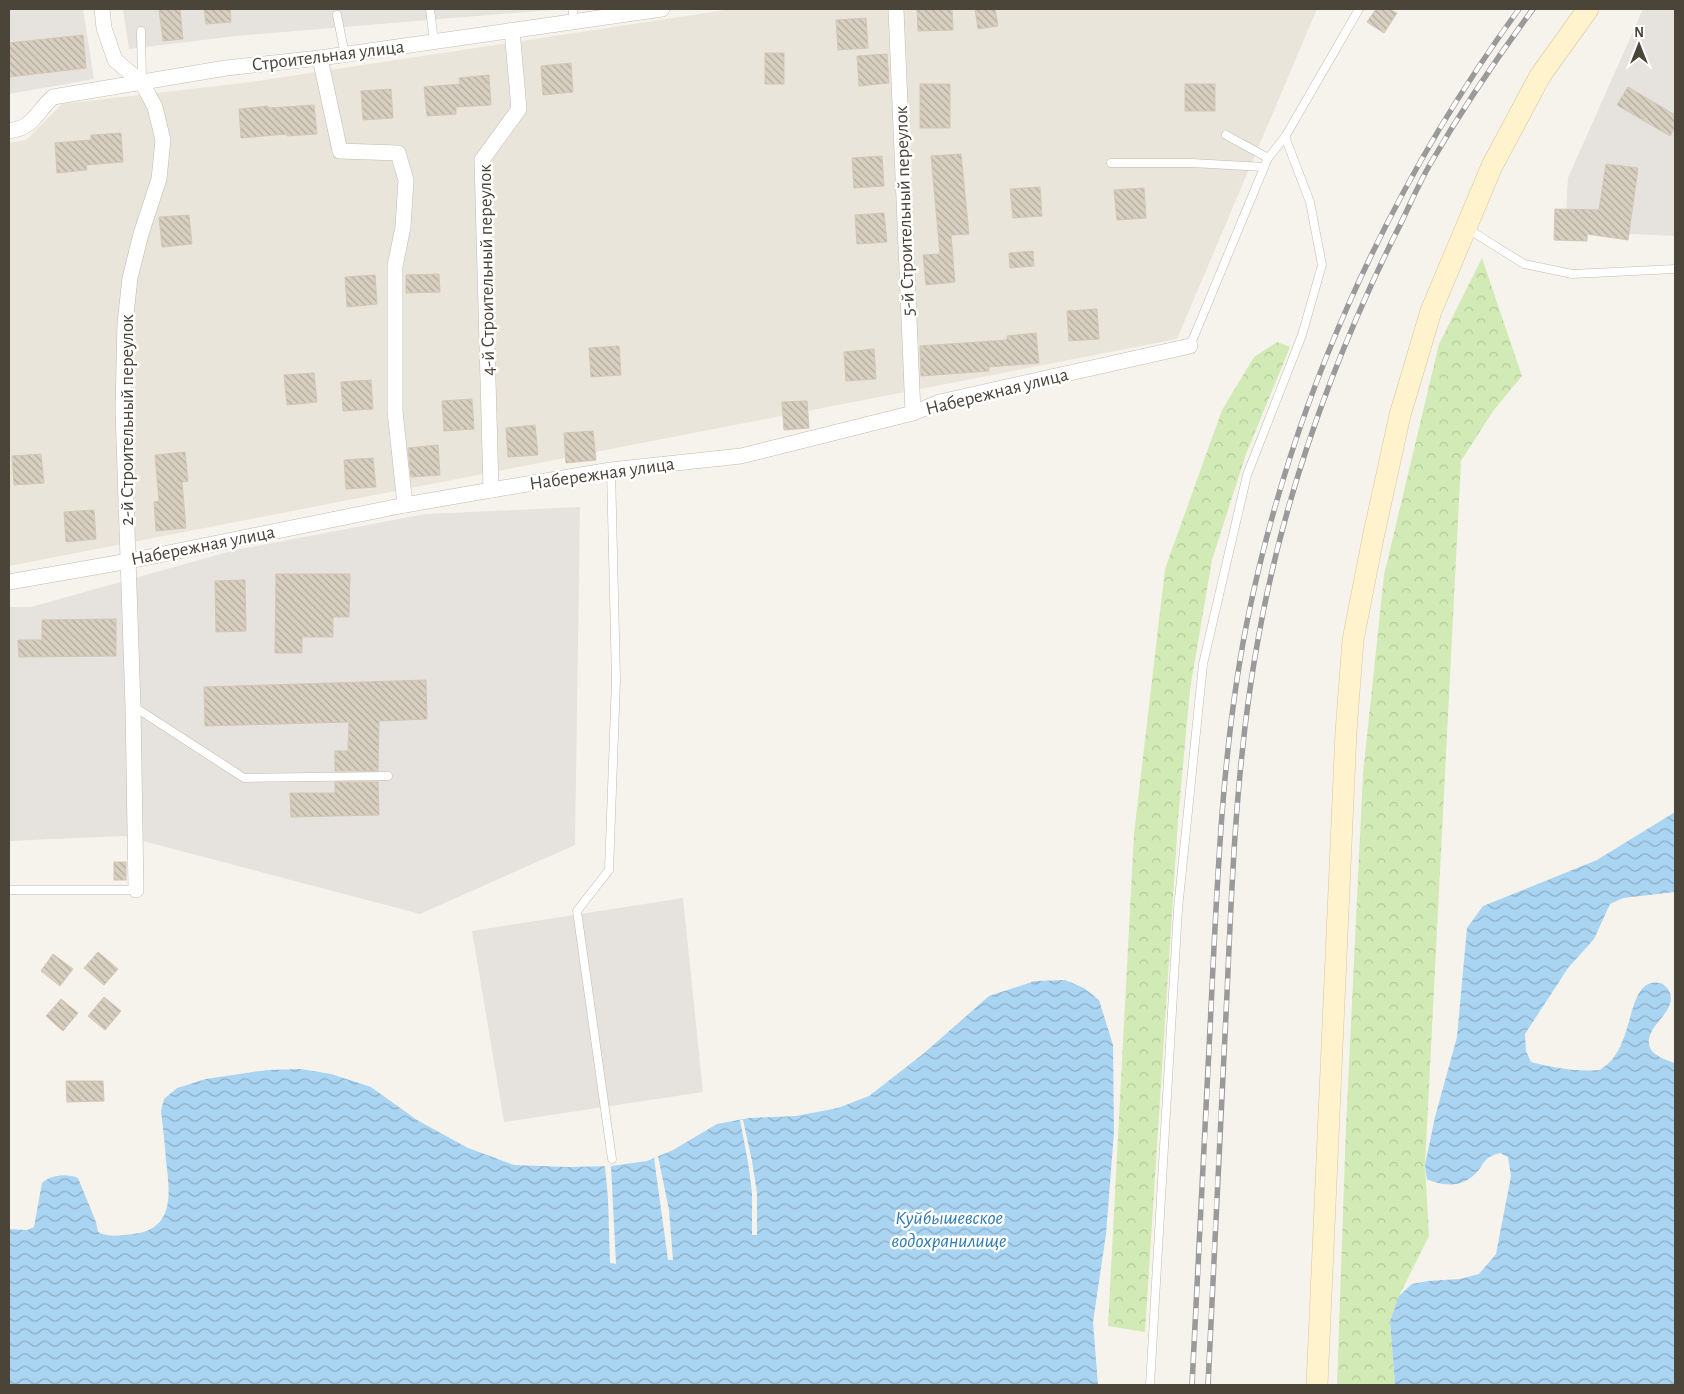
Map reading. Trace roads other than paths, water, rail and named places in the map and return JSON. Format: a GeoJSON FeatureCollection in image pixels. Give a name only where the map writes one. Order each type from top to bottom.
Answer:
{"type":"FeatureCollection","features":[{"type":"Feature","properties":{"kind":"main road"},"geometry":{"type":"LineString","coordinates":[[1317,1385],[1346,732],[1353,640],[1400,415],[1431,311],[1492,166],[1540,76],[1588,9]]}},
{"type":"Feature","properties":{"kind":"street"},"geometry":{"type":"LineString","coordinates":[[102,9],[104,28],[115,60],[142,83]]}},
{"type":"Feature","properties":{"kind":"street","name":"Строительная улица"},"geometry":{"type":"LineString","coordinates":[[9,131],[31,123],[43,106],[53,97],[226,68],[320,58],[512,30],[573,15],[662,9]]}},
{"type":"Feature","properties":{"kind":"street","name":"5-й Строительный переулок"},"geometry":{"type":"LineString","coordinates":[[896,9],[913,414]]}},
{"type":"Feature","properties":{"kind":"street","name":"4-й Строительный переулок"},"geometry":{"type":"LineString","coordinates":[[492,490],[482,160],[519,109],[512,30]]}},
{"type":"Feature","properties":{"kind":"street"},"geometry":{"type":"LineString","coordinates":[[320,58],[340,151],[398,153],[406,180],[403,227],[395,266],[395,411],[405,505]]}},
{"type":"Feature","properties":{"kind":"street","name":"2-й Строительный переулок"},"geometry":{"type":"LineString","coordinates":[[136,890],[133,706],[123,410],[124,323],[130,278],[141,234],[159,179],[163,140],[155,107],[142,83]]}},
{"type":"Feature","properties":{"kind":"street","name":"Набережная улица"},"geometry":{"type":"LineString","coordinates":[[9,582],[129,561],[405,505],[492,490],[611,470],[741,456],[913,414],[940,402],[1190,346]]}},
{"type":"Feature","properties":{"kind":"lane"},"geometry":{"type":"LineString","coordinates":[[430,9],[434,42]]}},
{"type":"Feature","properties":{"kind":"lane"},"geometry":{"type":"LineString","coordinates":[[1190,346],[1268,158],[1286,137],[1359,9]]}},
{"type":"Feature","properties":{"kind":"lane"},"geometry":{"type":"LineString","coordinates":[[337,14],[345,54]]}},
{"type":"Feature","properties":{"kind":"lane"},"geometry":{"type":"LineString","coordinates":[[141,31],[142,83]]}},
{"type":"Feature","properties":{"kind":"lane"},"geometry":{"type":"LineString","coordinates":[[1226,135],[1268,158]]}},
{"type":"Feature","properties":{"kind":"lane"},"geometry":{"type":"LineString","coordinates":[[1150,1385],[1178,908],[1203,664],[1247,475],[1302,335],[1322,265],[1310,202],[1286,137]]}},
{"type":"Feature","properties":{"kind":"lane"},"geometry":{"type":"LineString","coordinates":[[1111,163],[1192,163],[1264,167]]}},
{"type":"Feature","properties":{"kind":"lane"},"geometry":{"type":"LineString","coordinates":[[1466,228],[1524,264],[1572,274],[1675,269]]}},
{"type":"Feature","properties":{"kind":"lane"},"geometry":{"type":"LineString","coordinates":[[611,470],[616,680],[610,870],[577,912],[612,1159]]}},
{"type":"Feature","properties":{"kind":"lane"},"geometry":{"type":"LineString","coordinates":[[133,706],[244,778],[388,776]]}},
{"type":"Feature","properties":{"kind":"lane"},"geometry":{"type":"LineString","coordinates":[[9,890],[136,890]]}},
{"type":"Feature","properties":{"kind":"water"},"geometry":{"type":"Polygon","coordinates":[[[1675,812],[1675,892],[1623,898],[1610,904],[1594,939],[1568,968],[1525,1034],[1526,1051],[1531,1062],[1565,1069],[1600,1070],[1611,1061],[1620,1047],[1635,1003],[1643,988],[1653,983],[1662,984],[1668,989],[1671,997],[1670,1004],[1649,1037],[1649,1044],[1655,1054],[1675,1063],[1675,1385],[1395,1385],[1390,1321],[1399,1296],[1412,1284],[1460,1279],[1479,1274],[1496,1254],[1511,1176],[1508,1157],[1500,1153],[1487,1159],[1474,1175],[1463,1182],[1445,1184],[1427,1179],[1425,1165],[1435,1117],[1457,1037],[1467,928],[1483,906],[1597,860],[1675,812]]]}},
{"type":"Feature","properties":{"kind":"water","name":"Куйбышевское водохранилище"},"geometry":{"type":"Polygon","coordinates":[[[1065,980],[1084,988],[1099,1000],[1113,1045],[1114,1132],[1106,1234],[1093,1322],[1098,1385],[9,1385],[9,1229],[27,1230],[34,1227],[42,1183],[50,1178],[64,1175],[78,1178],[96,1222],[98,1232],[111,1236],[133,1234],[147,1231],[156,1225],[163,1217],[167,1208],[168,1197],[161,1111],[164,1099],[177,1088],[206,1079],[267,1070],[301,1069],[331,1074],[371,1087],[417,1120],[468,1148],[514,1165],[611,1166],[647,1161],[673,1150],[717,1124],[749,1118],[796,1116],[838,1108],[869,1096],[923,1054],[989,996],[1035,981],[1065,980]]]}},
{"type":"Feature","properties":{"kind":"railway"},"geometry":{"type":"LineString","coordinates":[[1192,1385],[1223,806],[1238,671],[1265,544],[1289,462],[1317,382],[1349,303],[1386,226],[1426,151],[1471,79],[1519,9]]}},
{"type":"Feature","properties":{"kind":"railway"},"geometry":{"type":"LineString","coordinates":[[1208,1385],[1237,813],[1245,723],[1269,582],[1296,481],[1313,431],[1350,333],[1371,285],[1429,166],[1479,86],[1533,9]]}}]}
